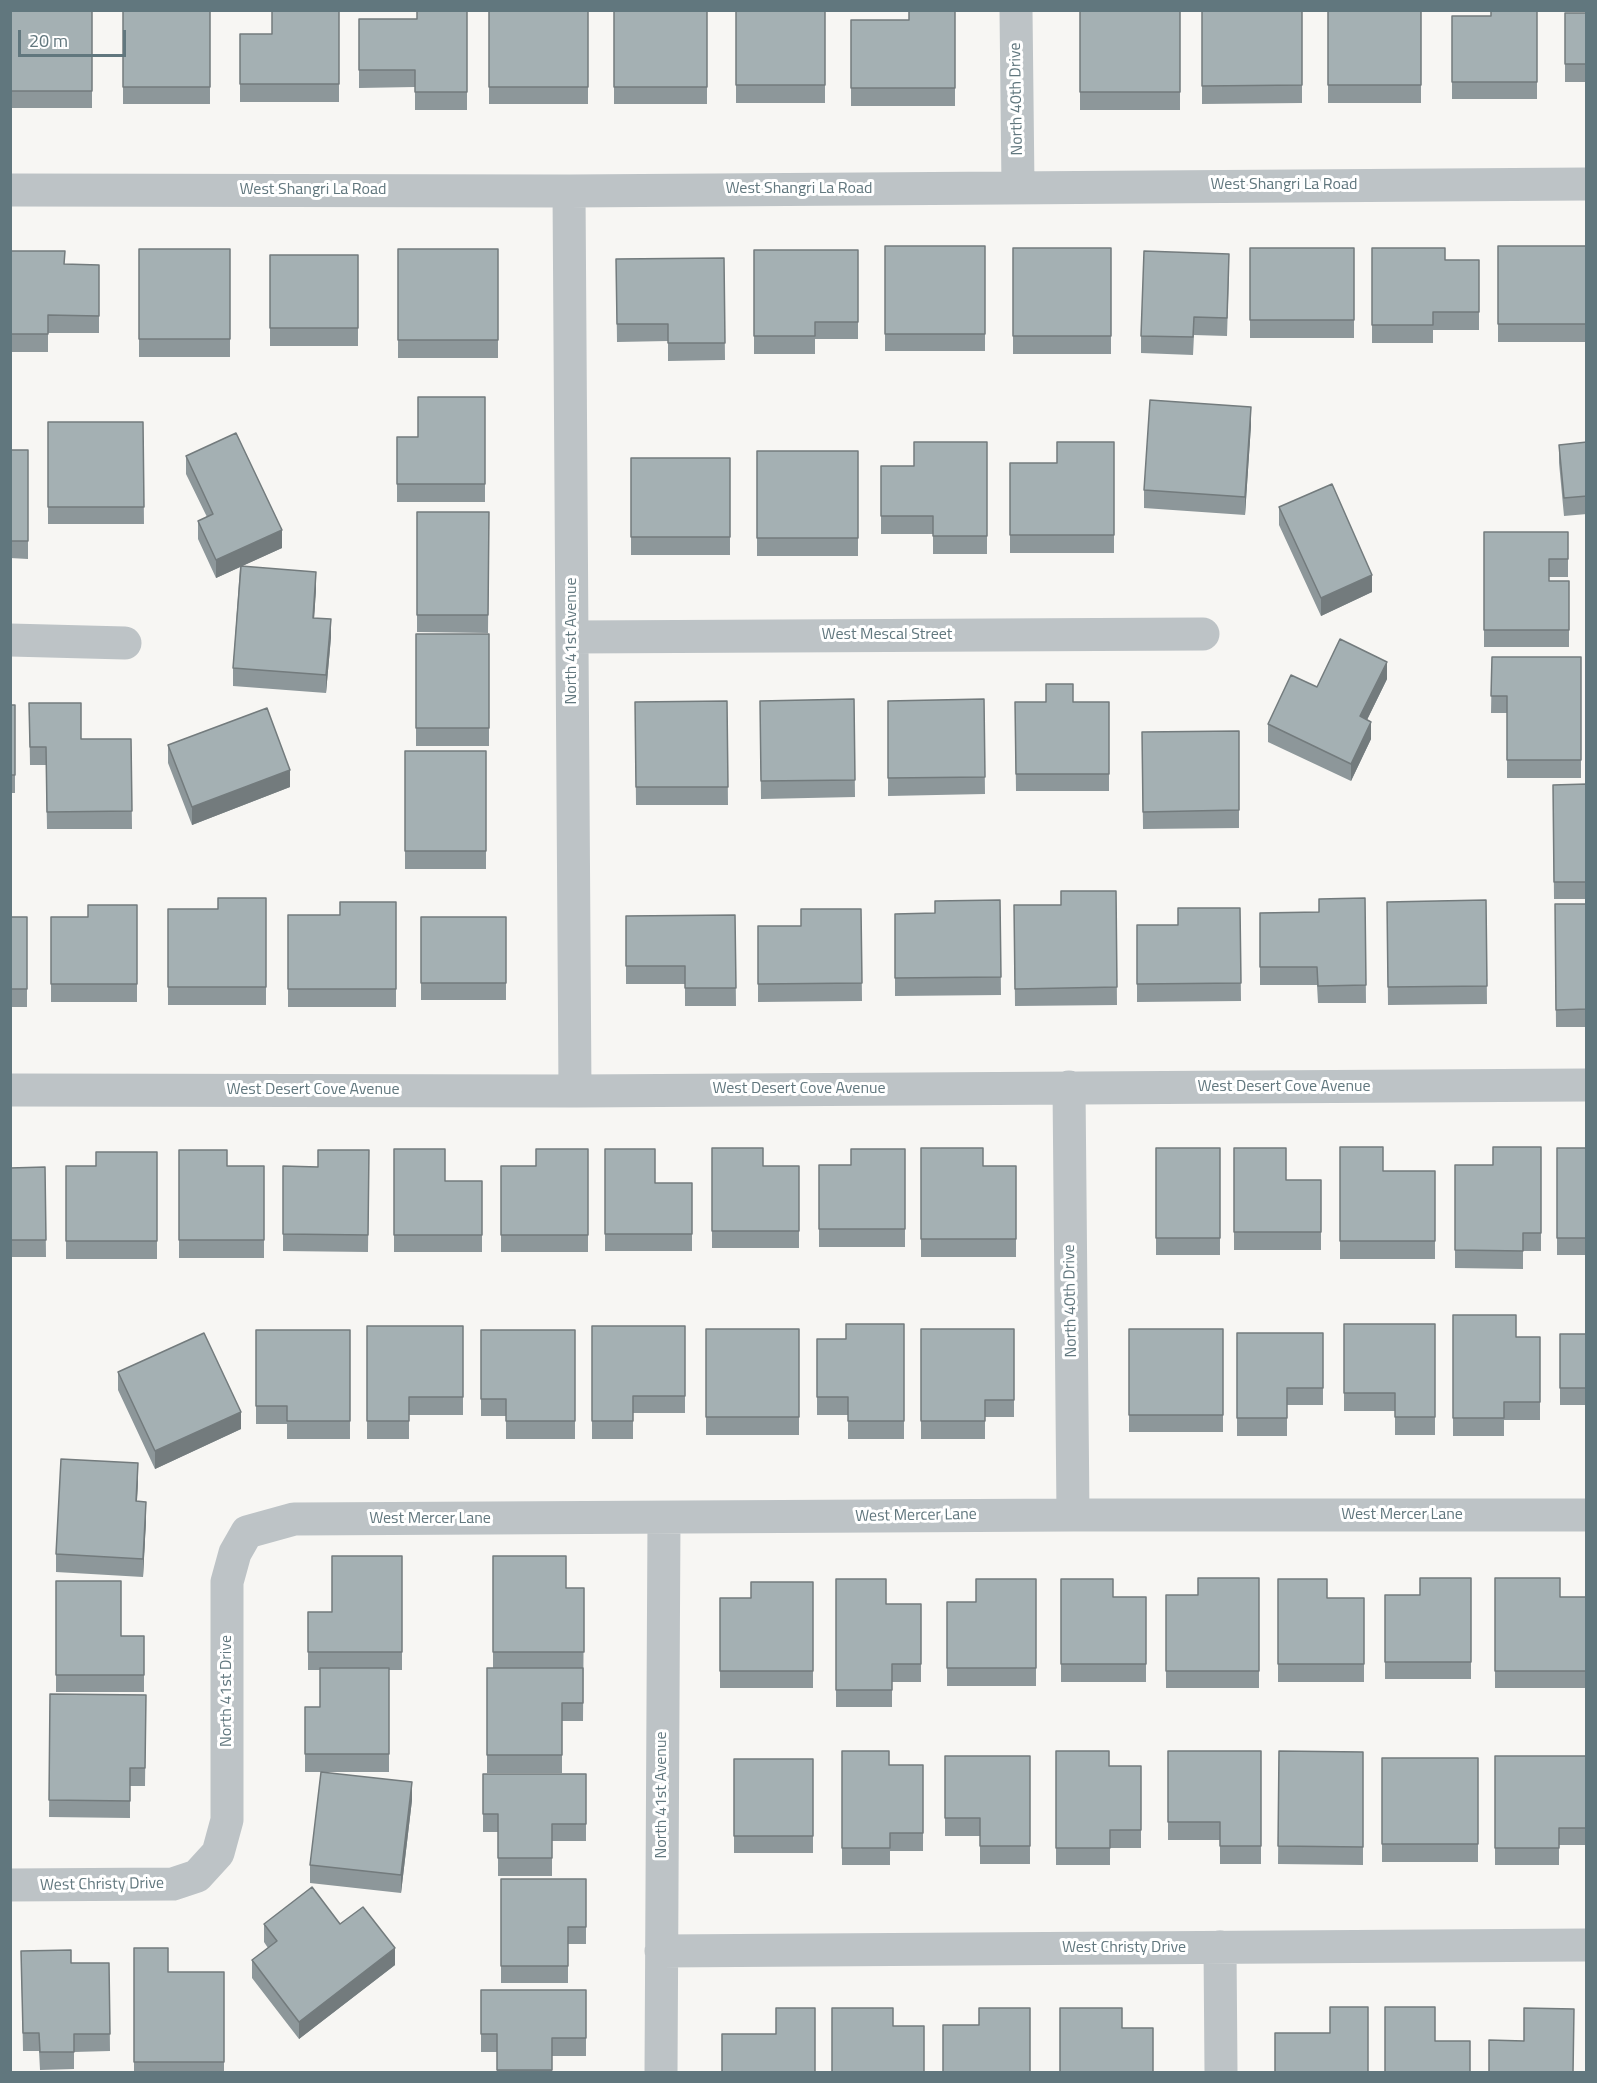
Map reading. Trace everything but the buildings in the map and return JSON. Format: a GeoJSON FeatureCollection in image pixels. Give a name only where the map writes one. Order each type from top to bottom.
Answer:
{"type":"FeatureCollection","features":[{"type":"Feature","properties":{"kind":"street","name":"North 40th Drive"},"geometry":{"type":"LineString","coordinates":[[1016,10],[1018,187]]}},
{"type":"Feature","properties":{"kind":"street","name":"West Shangri La Road"},"geometry":{"type":"LineString","coordinates":[[10,190],[568,191],[1587,184]]}},
{"type":"Feature","properties":{"kind":"street","name":"North 41st Avenue"},"geometry":{"type":"LineString","coordinates":[[568,191],[575,1091]]}},
{"type":"Feature","properties":{"kind":"street","name":"West Mescal Street"},"geometry":{"type":"LineString","coordinates":[[572,637],[1203,634]]}},
{"type":"Feature","properties":{"kind":"street"},"geometry":{"type":"LineString","coordinates":[[10,640],[125,643]]}},
{"type":"Feature","properties":{"kind":"street","name":"West Desert Cove Avenue"},"geometry":{"type":"LineString","coordinates":[[10,1090],[575,1091],[1587,1084]]}},
{"type":"Feature","properties":{"kind":"street","name":"North 40th Drive"},"geometry":{"type":"LineString","coordinates":[[1069,1087],[1073,1515]]}},
{"type":"Feature","properties":{"kind":"street","name":"West Mercer Lane"},"geometry":{"type":"LineString","coordinates":[[247,1532],[294,1519],[1587,1515]]}},
{"type":"Feature","properties":{"kind":"street","name":"North 41st Avenue"},"geometry":{"type":"LineString","coordinates":[[662,2073],[663,1518]]}},
{"type":"Feature","properties":{"kind":"street","name":"North 41st Drive"},"geometry":{"type":"LineString","coordinates":[[218,1853],[227,1820],[227,1582],[235,1552],[247,1532]]}},
{"type":"Feature","properties":{"kind":"street","name":"West Christy Drive"},"geometry":{"type":"LineString","coordinates":[[10,1885],[173,1884],[197,1876],[218,1853]]}},
{"type":"Feature","properties":{"kind":"street","name":"West Christy Drive"},"geometry":{"type":"LineString","coordinates":[[662,1951],[1587,1945]]}},
{"type":"Feature","properties":{"kind":"street"},"geometry":{"type":"LineString","coordinates":[[1220,1947],[1221,2073]]}}]}
